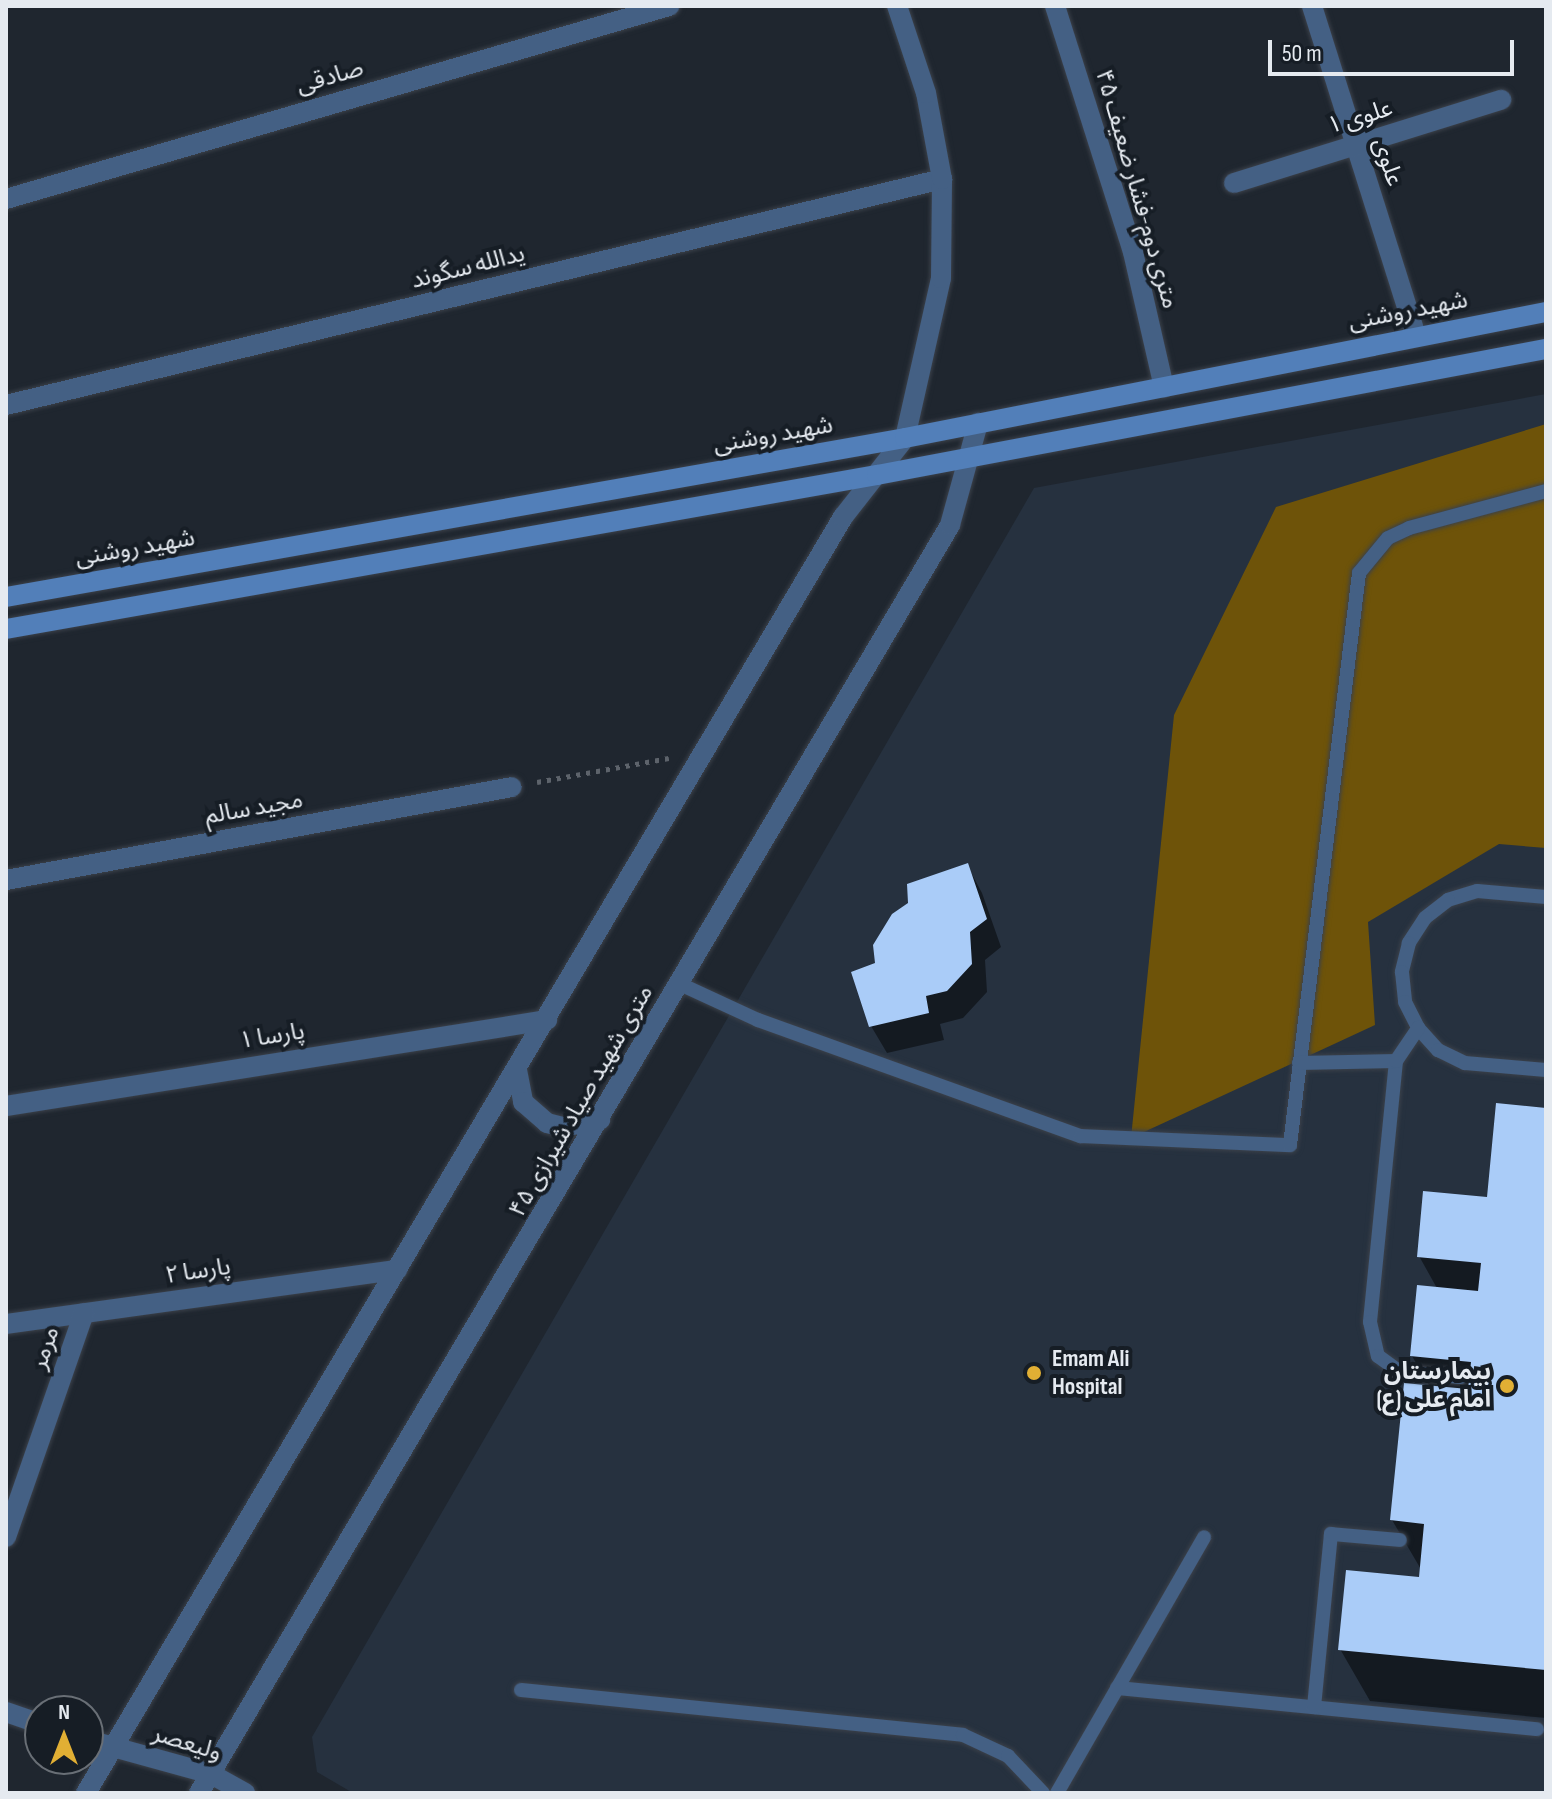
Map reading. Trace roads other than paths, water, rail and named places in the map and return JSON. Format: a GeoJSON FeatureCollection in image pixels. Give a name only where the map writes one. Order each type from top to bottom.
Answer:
{"type":"FeatureCollection","features":[{"type":"Feature","properties":{"kind":"main road","name":"شهید روشنی"},"geometry":{"type":"LineString","coordinates":[[6,597],[905,438],[1416,335],[1546,312]]}},
{"type":"Feature","properties":{"kind":"main road"},"geometry":{"type":"LineString","coordinates":[[6,629],[877,475],[1546,349]]}},
{"type":"Feature","properties":{"kind":"street","name":"صادقی"},"geometry":{"type":"LineString","coordinates":[[6,199],[669,6]]}},
{"type":"Feature","properties":{"kind":"street"},"geometry":{"type":"LineString","coordinates":[[86,1793],[843,517],[905,438],[941,278],[942,179],[926,93],[897,6]]}},
{"type":"Feature","properties":{"kind":"street","name":"۴۵ متری دوم-فشار ضعیف"},"geometry":{"type":"LineString","coordinates":[[1055,6],[1133,252],[1164,387]]}},
{"type":"Feature","properties":{"kind":"street","name":"علوی"},"geometry":{"type":"LineString","coordinates":[[1312,6],[1416,335]]}},
{"type":"Feature","properties":{"kind":"street","name":"علوی ۱"},"geometry":{"type":"LineString","coordinates":[[1234,183],[1501,100]]}},
{"type":"Feature","properties":{"kind":"street","name":"یدالله سگوند"},"geometry":{"type":"LineString","coordinates":[[6,405],[942,179]]}},
{"type":"Feature","properties":{"kind":"street","name":"۴۵ متری شهید صیاد شیرازی"},"geometry":{"type":"LineString","coordinates":[[199,1793],[950,525],[978,423]]}},
{"type":"Feature","properties":{"kind":"street","name":"مجید سالم"},"geometry":{"type":"LineString","coordinates":[[6,880],[512,787]]}},
{"type":"Feature","properties":{"kind":"street","name":"پارسا ۱"},"geometry":{"type":"LineString","coordinates":[[6,1106],[547,1020]]}},
{"type":"Feature","properties":{"kind":"street"},"geometry":{"type":"LineString","coordinates":[[517,1070],[523,1102],[547,1123],[563,1127],[600,1120]]}},
{"type":"Feature","properties":{"kind":"street","name":"پارسا ۲"},"geometry":{"type":"LineString","coordinates":[[6,1324],[397,1270]]}},
{"type":"Feature","properties":{"kind":"street","name":"مرمر"},"geometry":{"type":"LineString","coordinates":[[6,1537],[84,1313]]}},
{"type":"Feature","properties":{"kind":"street","name":"ولیعصر"},"geometry":{"type":"LineString","coordinates":[[104,1746],[211,1774],[245,1793]]}},
{"type":"Feature","properties":{"kind":"lane"},"geometry":{"type":"LineString","coordinates":[[680,984],[758,1020],[1081,1136],[1290,1145],[1359,573],[1388,538],[1409,528],[1546,491]]}},
{"type":"Feature","properties":{"kind":"lane"},"geometry":{"type":"LineString","coordinates":[[1546,897],[1477,891],[1448,900],[1425,918],[1409,943],[1402,972],[1405,1002],[1418,1028],[1438,1050],[1465,1063],[1546,1070]]}},
{"type":"Feature","properties":{"kind":"lane"},"geometry":{"type":"LineString","coordinates":[[1418,1028],[1396,1061],[1370,1322],[1378,1356],[1400,1372],[1461,1377]]}},
{"type":"Feature","properties":{"kind":"lane"},"geometry":{"type":"LineString","coordinates":[[1299,1063],[1396,1061]]}},
{"type":"Feature","properties":{"kind":"lane"},"geometry":{"type":"LineString","coordinates":[[1314,1707],[1331,1534],[1400,1540]]}},
{"type":"Feature","properties":{"kind":"lane"},"geometry":{"type":"LineString","coordinates":[[1057,1793],[1204,1537]]}},
{"type":"Feature","properties":{"kind":"lane"},"geometry":{"type":"LineString","coordinates":[[1117,1688],[1537,1729]]}},
{"type":"Feature","properties":{"kind":"lane"},"geometry":{"type":"LineString","coordinates":[[521,1690],[963,1735],[1008,1756],[1043,1793]]}},
{"type":"Feature","properties":{"kind":"place","name":"Emam Ali Hospital"},"geometry":{"type":"Point","coordinates":[1034,1373]}},
{"type":"Feature","properties":{"kind":"place","name":"بیمارستان امام علی (ع)"},"geometry":{"type":"Point","coordinates":[1507,1386]}}]}
